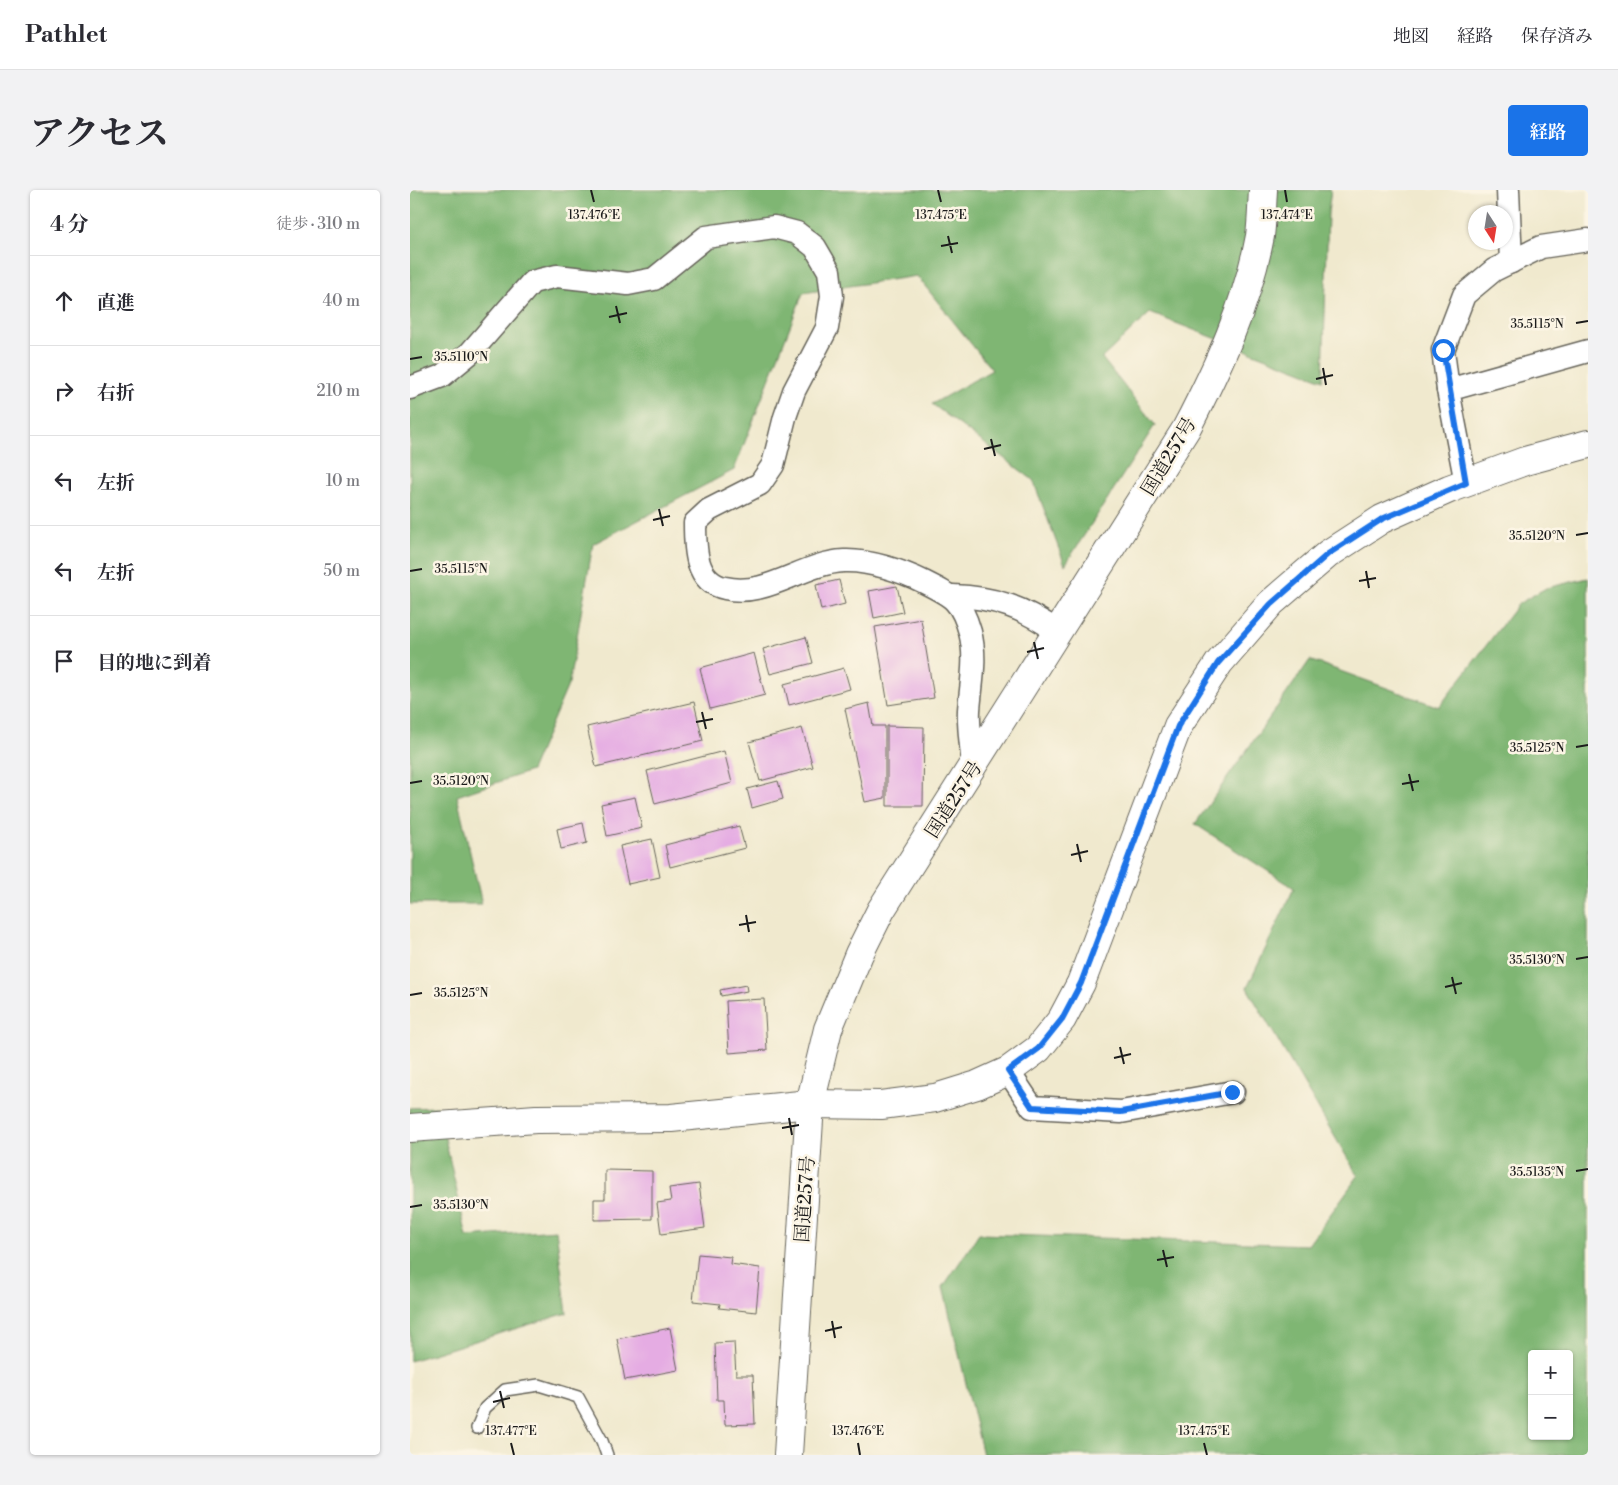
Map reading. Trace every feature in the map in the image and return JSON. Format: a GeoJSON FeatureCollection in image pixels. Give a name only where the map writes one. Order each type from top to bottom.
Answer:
{"type":"FeatureCollection","features":[{"type":"Feature","properties":{"kind":"main road","name":"国道257号"},"geometry":{"type":"LineString","coordinates":[[788,1455],[810,1104],[828,1029],[859,954],[882,910],[1186,428],[1220,364],[1238,318],[1260,234],[1263,190]]}},
{"type":"Feature","properties":{"kind":"main road"},"geometry":{"type":"LineString","coordinates":[[410,1128],[536,1119],[671,1118],[810,1104],[881,1105],[935,1098],[977,1086],[1008,1071],[1038,1049],[1062,1019],[1081,983],[1178,726],[1218,663],[1271,604],[1328,554],[1382,519],[1525,460],[1588,444]]}},
{"type":"Feature","properties":{"kind":"street"},"geometry":{"type":"LineString","coordinates":[[1508,190],[1511,262]]}},
{"type":"Feature","properties":{"kind":"street"},"geometry":{"type":"LineString","coordinates":[[410,388],[442,376],[470,353],[532,282],[557,276],[628,284],[654,279],[706,237],[774,227],[796,233],[815,247],[828,271],[832,296],[827,328],[794,391],[773,465],[760,484],[709,510],[695,523],[695,550],[701,570],[714,586],[741,592],[772,584],[802,570],[844,561],[875,566],[913,576],[953,596],[976,597],[995,601],[1032,614],[1058,632]]}},
{"type":"Feature","properties":{"kind":"street"},"geometry":{"type":"LineString","coordinates":[[1466,483],[1448,390],[1443,350],[1464,295],[1494,270],[1541,247],[1588,240]]}},
{"type":"Feature","properties":{"kind":"street"},"geometry":{"type":"LineString","coordinates":[[1448,390],[1588,351]]}},
{"type":"Feature","properties":{"kind":"street"},"geometry":{"type":"LineString","coordinates":[[953,596],[970,631],[975,658],[969,713],[973,767]]}},
{"type":"Feature","properties":{"kind":"street"},"geometry":{"type":"LineString","coordinates":[[1008,1071],[1032,1107],[1121,1112],[1232,1092]]}},
{"type":"Feature","properties":{"kind":"lane"},"geometry":{"type":"LineString","coordinates":[[477,1428],[484,1408],[505,1390],[539,1384],[578,1398],[602,1441],[607,1455]]}},
{"type":"Feature","properties":{"kind":"green space"},"geometry":{"type":"Polygon","coordinates":[[[410,190],[1331,190],[1328,213],[1323,380],[1150,313],[1102,358],[1155,425],[1065,565],[1033,480],[932,404],[992,370],[917,276],[803,293],[734,470],[593,544],[569,683],[531,771],[457,796],[482,904],[410,904],[410,190]]]}},
{"type":"Feature","properties":{"kind":"green space"},"geometry":{"type":"Polygon","coordinates":[[[1588,578],[1588,1455],[983,1455],[943,1287],[979,1234],[1308,1245],[1358,1176],[1247,988],[1294,888],[1195,824],[1310,660],[1439,707],[1518,604],[1546,588],[1588,578]]]}},
{"type":"Feature","properties":{"kind":"green space"},"geometry":{"type":"Polygon","coordinates":[[[438,1107],[467,1237],[556,1230],[567,1313],[410,1361],[410,1108],[438,1107]]]}},
{"type":"Feature","properties":{"kind":"building"},"geometry":{"type":"Polygon","coordinates":[[[839,580],[845,604],[821,610],[816,585],[839,580]]]}},
{"type":"Feature","properties":{"kind":"building"},"geometry":{"type":"Polygon","coordinates":[[[897,586],[903,612],[874,618],[869,591],[897,586]]]}},
{"type":"Feature","properties":{"kind":"building"},"geometry":{"type":"Polygon","coordinates":[[[921,619],[934,698],[888,705],[875,627],[921,619]]]}},
{"type":"Feature","properties":{"kind":"building"},"geometry":{"type":"Polygon","coordinates":[[[806,637],[813,663],[770,674],[763,649],[806,637]]]}},
{"type":"Feature","properties":{"kind":"building"},"geometry":{"type":"Polygon","coordinates":[[[754,653],[765,695],[710,709],[700,668],[754,653]]]}},
{"type":"Feature","properties":{"kind":"building"},"geometry":{"type":"Polygon","coordinates":[[[844,668],[850,689],[789,705],[784,684],[844,668]]]}},
{"type":"Feature","properties":{"kind":"building"},"geometry":{"type":"Polygon","coordinates":[[[694,702],[703,741],[596,767],[587,727],[694,702]]]}},
{"type":"Feature","properties":{"kind":"building"},"geometry":{"type":"Polygon","coordinates":[[[869,703],[873,726],[885,726],[885,798],[865,802],[845,709],[869,703]]]}},
{"type":"Feature","properties":{"kind":"building"},"geometry":{"type":"Polygon","coordinates":[[[887,726],[924,727],[923,806],[887,806],[887,726]]]}},
{"type":"Feature","properties":{"kind":"building"},"geometry":{"type":"Polygon","coordinates":[[[802,728],[813,767],[760,781],[749,742],[802,728]]]}},
{"type":"Feature","properties":{"kind":"building"},"geometry":{"type":"Polygon","coordinates":[[[724,751],[732,783],[655,804],[647,771],[724,751]]]}},
{"type":"Feature","properties":{"kind":"building"},"geometry":{"type":"Polygon","coordinates":[[[778,781],[783,799],[752,808],[747,789],[778,781]]]}},
{"type":"Feature","properties":{"kind":"building"},"geometry":{"type":"Polygon","coordinates":[[[635,797],[642,828],[607,836],[601,804],[635,797]]]}},
{"type":"Feature","properties":{"kind":"building"},"geometry":{"type":"Polygon","coordinates":[[[583,823],[587,843],[561,849],[557,829],[583,823]]]}},
{"type":"Feature","properties":{"kind":"building"},"geometry":{"type":"Polygon","coordinates":[[[739,826],[745,848],[670,867],[665,845],[739,826]]]}},
{"type":"Feature","properties":{"kind":"building"},"geometry":{"type":"Polygon","coordinates":[[[652,839],[660,877],[628,884],[620,846],[652,839]]]}},
{"type":"Feature","properties":{"kind":"building"},"geometry":{"type":"Polygon","coordinates":[[[746,985],[747,991],[721,996],[720,990],[746,985]]]}},
{"type":"Feature","properties":{"kind":"building"},"geometry":{"type":"Polygon","coordinates":[[[764,999],[767,1050],[729,1053],[726,1001],[764,999]]]}},
{"type":"Feature","properties":{"kind":"building"},"geometry":{"type":"Polygon","coordinates":[[[605,1170],[652,1171],[652,1219],[594,1220],[594,1199],[605,1199],[605,1170]]]}},
{"type":"Feature","properties":{"kind":"building"},"geometry":{"type":"Polygon","coordinates":[[[699,1184],[705,1228],[661,1234],[657,1203],[671,1201],[669,1188],[699,1184]]]}},
{"type":"Feature","properties":{"kind":"building"},"geometry":{"type":"Polygon","coordinates":[[[698,1254],[731,1257],[730,1264],[760,1268],[756,1312],[719,1308],[720,1304],[693,1301],[698,1254]]]}},
{"type":"Feature","properties":{"kind":"building"},"geometry":{"type":"Polygon","coordinates":[[[670,1328],[678,1370],[625,1380],[617,1339],[670,1328]]]}},
{"type":"Feature","properties":{"kind":"building"},"geometry":{"type":"Polygon","coordinates":[[[734,1342],[736,1375],[753,1375],[755,1424],[725,1425],[724,1400],[717,1400],[715,1343],[734,1342]]]}},
{"type":"Feature","properties":{"kind":"route"},"geometry":{"type":"LineString","coordinates":[[1232,1092],[1121,1112],[1032,1107],[1008,1071],[1038,1049],[1062,1019],[1081,983],[1178,726],[1218,663],[1271,604],[1328,554],[1382,519],[1466,483],[1448,390],[1443,350]]}}]}
